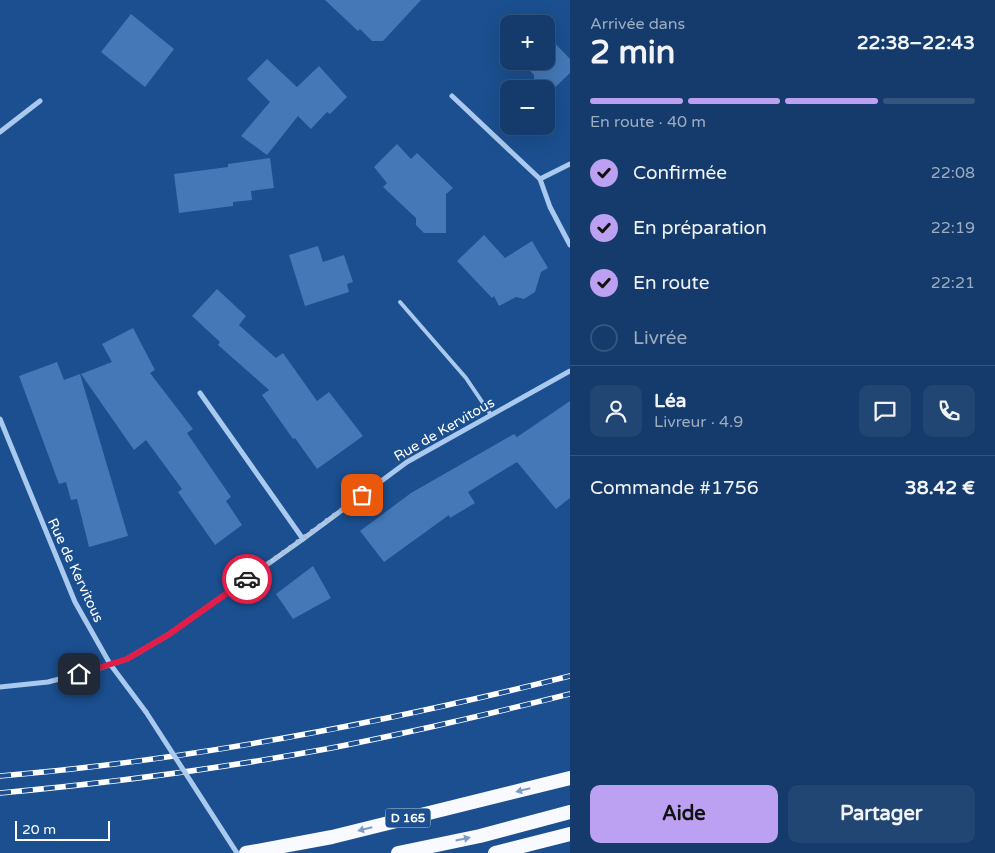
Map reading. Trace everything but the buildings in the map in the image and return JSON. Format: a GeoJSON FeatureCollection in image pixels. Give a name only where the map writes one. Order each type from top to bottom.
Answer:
{"type":"FeatureCollection","features":[{"type":"Feature","properties":{"kind":"highway","name":"D 165"},"geometry":{"type":"LineString","coordinates":[[246,853],[332,837],[570,778]]}},
{"type":"Feature","properties":{"kind":"highway","name":"D 165"},"geometry":{"type":"LineString","coordinates":[[398,853],[480,836],[570,812]]}},
{"type":"Feature","properties":{"kind":"highway"},"geometry":{"type":"LineString","coordinates":[[495,853],[570,834]]}},
{"type":"Feature","properties":{"kind":"street"},"geometry":{"type":"LineString","coordinates":[[452,96],[540,179],[550,206],[570,245]]}},
{"type":"Feature","properties":{"kind":"street"},"geometry":{"type":"LineString","coordinates":[[0,132],[40,101]]}},
{"type":"Feature","properties":{"kind":"street"},"geometry":{"type":"LineString","coordinates":[[540,179],[570,164]]}},
{"type":"Feature","properties":{"kind":"street","name":"Rue de Kervitous"},"geometry":{"type":"LineString","coordinates":[[0,420],[75,602],[110,664],[127,659],[168,635],[407,462],[570,370]]}},
{"type":"Feature","properties":{"kind":"street"},"geometry":{"type":"LineString","coordinates":[[200,393],[303,539]]}},
{"type":"Feature","properties":{"kind":"street"},"geometry":{"type":"LineString","coordinates":[[0,686],[48,682],[110,664],[146,712],[237,853]]}},
{"type":"Feature","properties":{"kind":"lane"},"geometry":{"type":"LineString","coordinates":[[400,302],[466,378],[490,415]]}},
{"type":"Feature","properties":{"kind":"railway"},"geometry":{"type":"LineString","coordinates":[[0,776],[144,760],[287,738],[429,709],[570,676]]}},
{"type":"Feature","properties":{"kind":"railway"},"geometry":{"type":"LineString","coordinates":[[0,793],[163,775],[326,749],[418,730],[570,694]]}},
{"type":"Feature","properties":{"kind":"way so far"},"geometry":{"type":"LineString","coordinates":[[247,579],[362,495]]}},
{"type":"Feature","properties":{"kind":"route"},"geometry":{"type":"LineString","coordinates":[[79,674],[127,659],[168,635],[247,579]]}}]}
